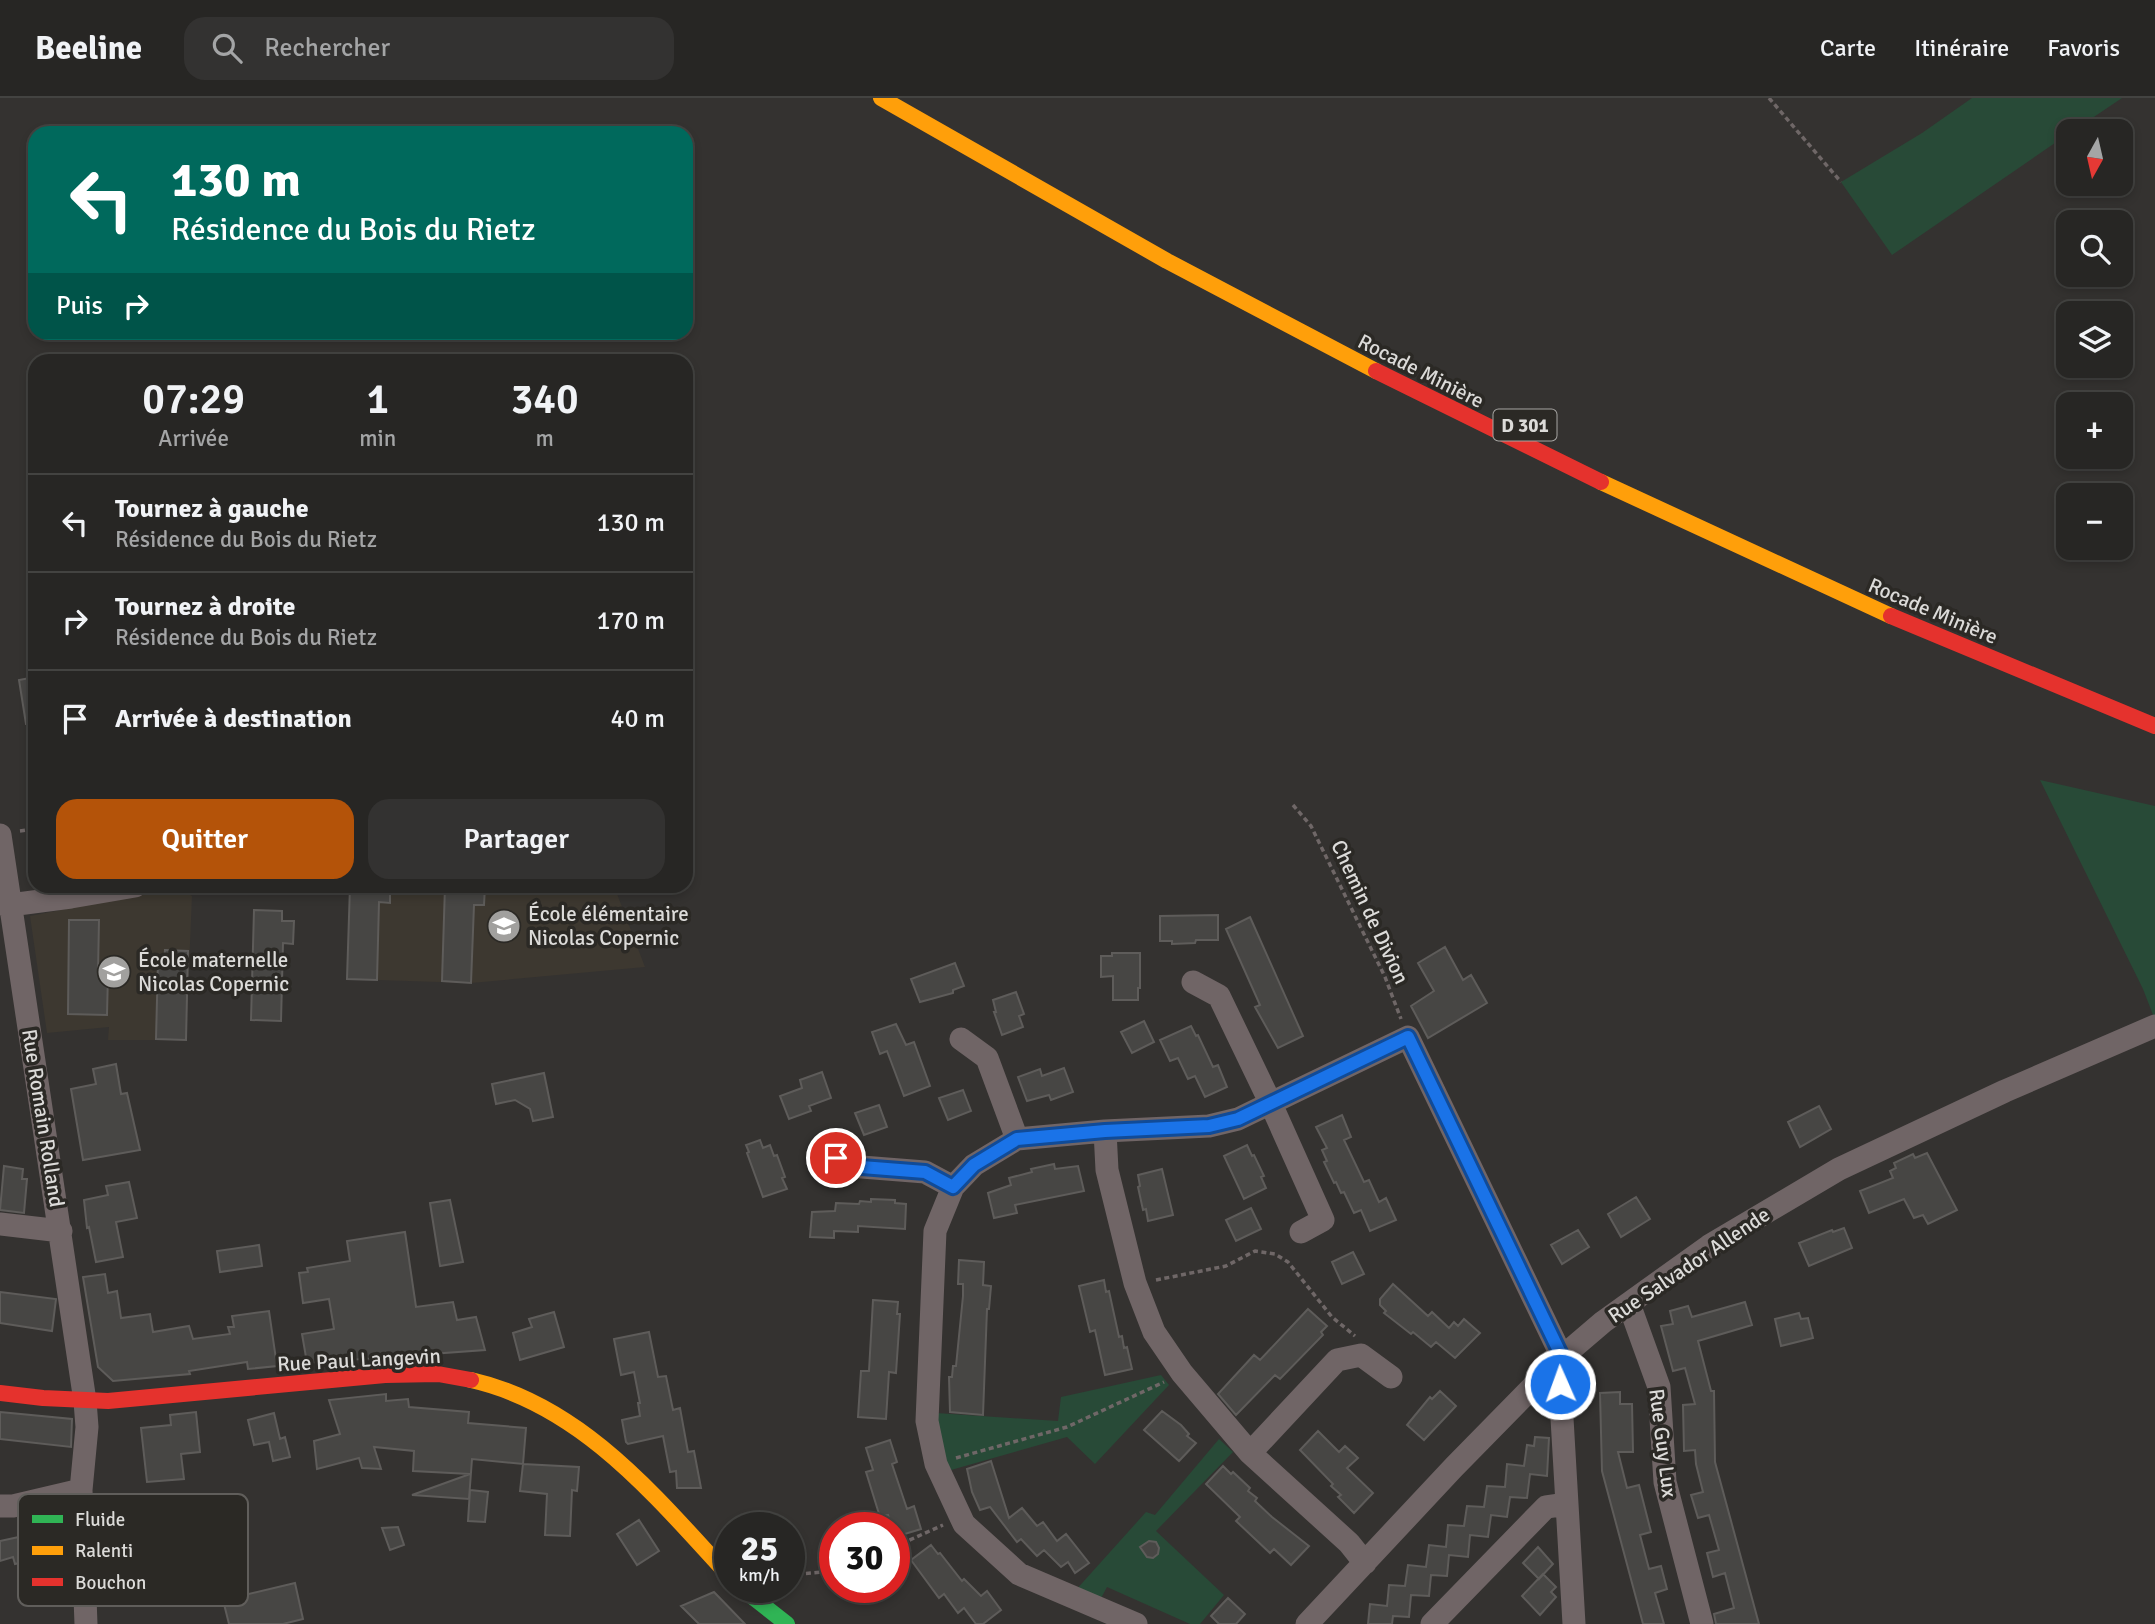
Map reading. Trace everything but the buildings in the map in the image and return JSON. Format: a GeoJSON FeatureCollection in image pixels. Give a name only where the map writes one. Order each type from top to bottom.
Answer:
{"type":"FeatureCollection","features":[{"type":"Feature","properties":{"kind":"main road","name":"Rocade Minière"},"geometry":{"type":"LineString","coordinates":[[881,98],[1077,212],[1223,292],[1497,432],[1875,609],[2155,726]]}},
{"type":"Feature","properties":{"kind":"main road","name":"Rue Paul Langevin"},"geometry":{"type":"LineString","coordinates":[[0,1393],[85,1401],[117,1400],[421,1374],[457,1376],[487,1383],[520,1394],[555,1412],[593,1440],[646,1487],[714,1560]]}},
{"type":"Feature","properties":{"kind":"main road"},"geometry":{"type":"LineString","coordinates":[[760,1603],[787,1624]]}},
{"type":"Feature","properties":{"kind":"street","name":"Rue Romain Rolland"},"geometry":{"type":"LineString","coordinates":[[0,835],[5,904],[61,1231],[85,1401],[87,1427],[81,1494]]}},
{"type":"Feature","properties":{"kind":"street"},"geometry":{"type":"LineString","coordinates":[[5,904],[84,893]]}},
{"type":"Feature","properties":{"kind":"street"},"geometry":{"type":"LineString","coordinates":[[1193,982],[1219,996],[1323,1220],[1301,1232]]}},
{"type":"Feature","properties":{"kind":"street","name":"Rue Salvador Allende"},"geometry":{"type":"LineString","coordinates":[[1307,1624],[1454,1467],[1562,1357],[1709,1246],[1839,1169],[2005,1091],[2155,1026]]}},
{"type":"Feature","properties":{"kind":"street"},"geometry":{"type":"LineString","coordinates":[[1136,1624],[1019,1574],[964,1524],[936,1464],[927,1421],[935,1231],[953,1187],[974,1165],[1017,1139],[1209,1126],[1238,1119],[1408,1037],[1562,1357],[1560,1384],[1574,1624]]}},
{"type":"Feature","properties":{"kind":"street"},"geometry":{"type":"LineString","coordinates":[[961,1039],[987,1058],[1017,1139]]}},
{"type":"Feature","properties":{"kind":"street"},"geometry":{"type":"LineString","coordinates":[[1105,1131],[1107,1170],[1135,1283],[1154,1332],[1182,1373],[1250,1453],[1349,1543],[1365,1563]]}},
{"type":"Feature","properties":{"kind":"street"},"geometry":{"type":"LineString","coordinates":[[823,1150],[849,1166],[925,1172],[953,1187]]}},
{"type":"Feature","properties":{"kind":"street"},"geometry":{"type":"LineString","coordinates":[[0,1224],[61,1231]]}},
{"type":"Feature","properties":{"kind":"street","name":"Rue Guy Lux"},"geometry":{"type":"LineString","coordinates":[[1629,1304],[1659,1387],[1665,1482],[1702,1624]]}},
{"type":"Feature","properties":{"kind":"street"},"geometry":{"type":"LineString","coordinates":[[1250,1453],[1337,1360],[1361,1355],[1391,1377]]}},
{"type":"Feature","properties":{"kind":"street"},"geometry":{"type":"LineString","coordinates":[[64,1494],[81,1490]]}},
{"type":"Feature","properties":{"kind":"street"},"geometry":{"type":"LineString","coordinates":[[1432,1624],[1546,1507],[1567,1504]]}},
{"type":"Feature","properties":{"kind":"street"},"geometry":{"type":"LineString","coordinates":[[0,1506],[18,1505]]}},
{"type":"Feature","properties":{"kind":"street","name":"Rue Romain Rolland"},"geometry":{"type":"LineString","coordinates":[[85,1606],[86,1624]]}},
{"type":"Feature","properties":{"kind":"path"},"geometry":{"type":"LineString","coordinates":[[1769,98],[1841,182]]}},
{"type":"Feature","properties":{"kind":"path","name":"Chemin de Divion"},"geometry":{"type":"LineString","coordinates":[[1293,805],[1317,837],[1385,977],[1408,1037]]}},
{"type":"Feature","properties":{"kind":"path"},"geometry":{"type":"LineString","coordinates":[[1135,1283],[1226,1266],[1255,1251],[1275,1254],[1288,1262],[1332,1317],[1355,1336],[1361,1355]]}},
{"type":"Feature","properties":{"kind":"path"},"geometry":{"type":"LineString","coordinates":[[936,1464],[1067,1427],[1182,1373]]}},
{"type":"Feature","properties":{"kind":"path"},"geometry":{"type":"LineString","coordinates":[[910,1541],[961,1517]]}},
{"type":"Feature","properties":{"kind":"shaded area","name":"École maternelle Nicolas Copernic"},"geometry":{"type":"Polygon","coordinates":[[[147,893],[187,893],[192,896],[186,1040],[108,1040],[109,1027],[47,1033],[30,916],[147,893]]]}},
{"type":"Feature","properties":{"kind":"shaded area","name":"École élémentaire Nicolas Copernic"},"geometry":{"type":"Polygon","coordinates":[[[380,893],[617,893],[645,967],[471,983],[377,980],[380,893]]]}},
{"type":"Feature","properties":{"kind":"green space"},"geometry":{"type":"Polygon","coordinates":[[[1972,98],[2122,98],[2091,119],[2056,119],[2056,142],[1892,255],[1841,182],[1922,133],[1972,98]]]}},
{"type":"Feature","properties":{"kind":"green space"},"geometry":{"type":"Polygon","coordinates":[[[2040,780],[2155,806],[2155,1020],[2143,989],[2040,780]]]}},
{"type":"Feature","properties":{"kind":"green space"},"geometry":{"type":"Polygon","coordinates":[[[1161,1375],[1169,1385],[1095,1464],[1067,1437],[944,1472],[936,1413],[1058,1421],[1061,1397],[1161,1375]]]}},
{"type":"Feature","properties":{"kind":"green space"},"geometry":{"type":"Polygon","coordinates":[[[1219,1439],[1233,1452],[1156,1531],[1224,1595],[1200,1624],[1190,1624],[1107,1587],[1099,1602],[1075,1591],[1146,1512],[1155,1515],[1219,1439]]]}},
{"type":"Feature","properties":{"kind":"traffic: fast"},"geometry":{"type":"LineString","coordinates":[[760,1603],[787,1624]]}},
{"type":"Feature","properties":{"kind":"traffic: slow"},"geometry":{"type":"LineString","coordinates":[[881,98],[1167,261],[1376,371]]}},
{"type":"Feature","properties":{"kind":"traffic: slow"},"geometry":{"type":"LineString","coordinates":[[1601,482],[1891,616]]}},
{"type":"Feature","properties":{"kind":"traffic: slow"},"geometry":{"type":"LineString","coordinates":[[471,1380],[511,1392],[548,1410],[582,1432],[645,1486],[714,1560]]}},
{"type":"Feature","properties":{"kind":"traffic: jam"},"geometry":{"type":"LineString","coordinates":[[1376,371],[1601,482]]}},
{"type":"Feature","properties":{"kind":"traffic: jam"},"geometry":{"type":"LineString","coordinates":[[1891,616],[2155,726]]}},
{"type":"Feature","properties":{"kind":"traffic: jam"},"geometry":{"type":"LineString","coordinates":[[0,1393],[108,1401],[385,1375],[438,1374],[471,1380]]}},
{"type":"Feature","properties":{"kind":"place","name":"École élémentaire Nicolas Copernic"},"geometry":{"type":"Point","coordinates":[504,926]}},
{"type":"Feature","properties":{"kind":"place","name":"École maternelle Nicolas Copernic"},"geometry":{"type":"Point","coordinates":[114,972]}},
{"type":"Feature","properties":{"kind":"route"},"geometry":{"type":"LineString","coordinates":[[836,1158],[849,1166],[925,1172],[953,1187],[974,1165],[1017,1139],[1209,1126],[1238,1119],[1408,1037],[1562,1357],[1560,1384]]}}]}
